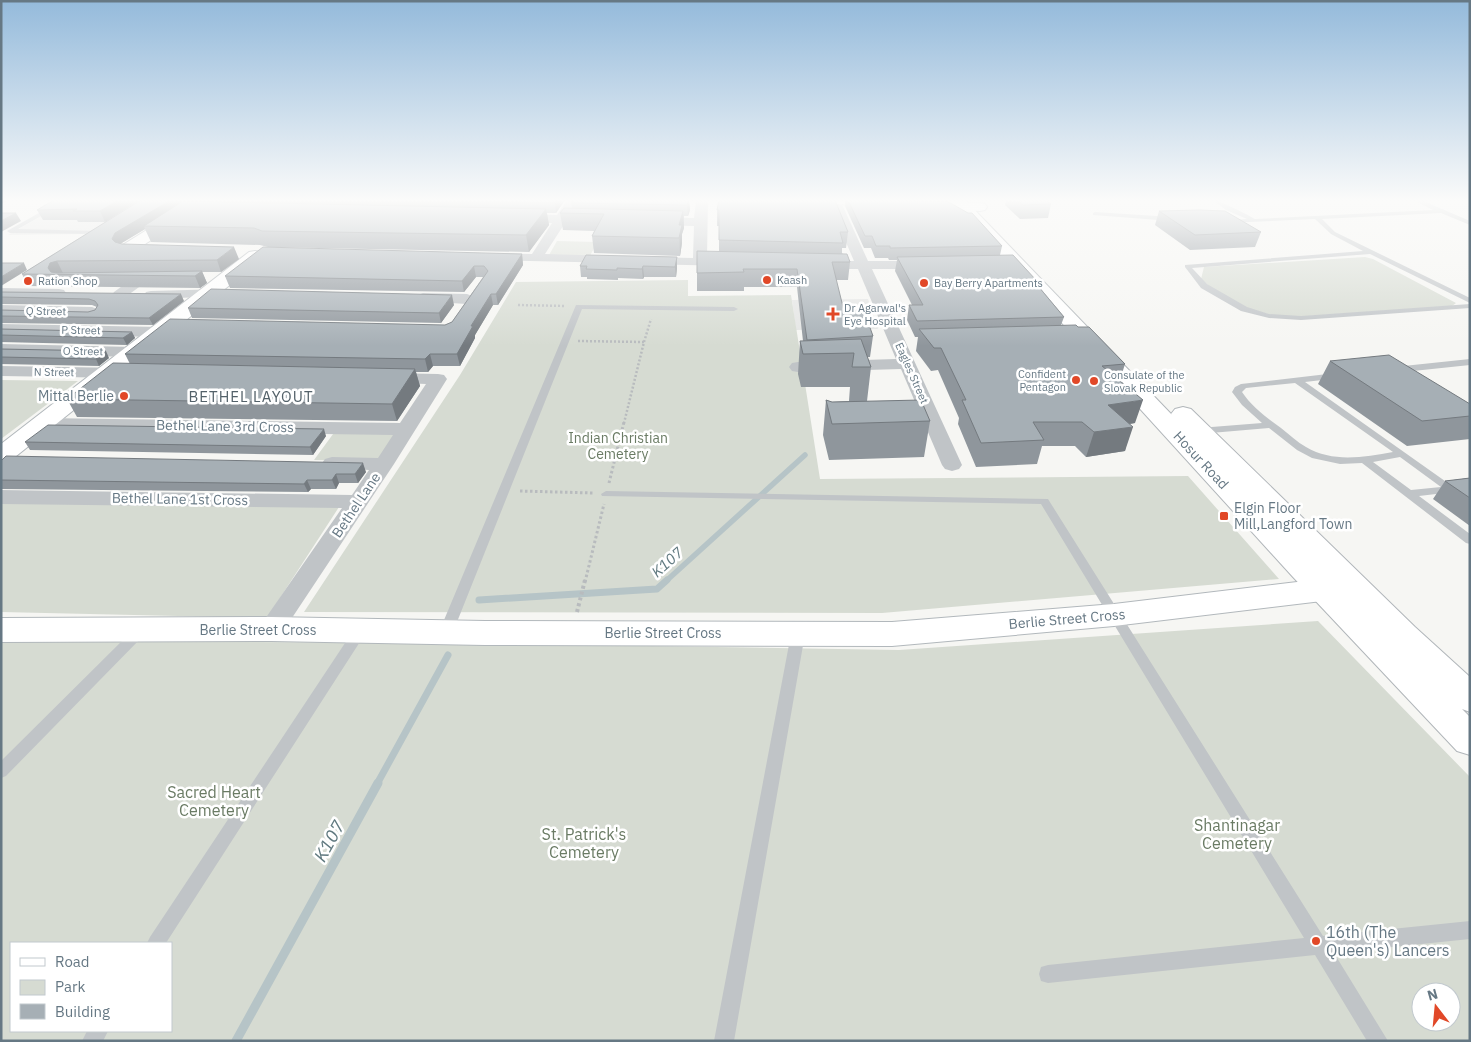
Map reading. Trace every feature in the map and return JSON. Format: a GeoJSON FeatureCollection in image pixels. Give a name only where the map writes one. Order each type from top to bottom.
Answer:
{"type":"FeatureCollection","features":[{"type":"Feature","properties":{"kind":"main road"},"geometry":{"type":"LineString","coordinates":[[128,249],[156,250]]}},
{"type":"Feature","properties":{"kind":"main road","name":"Hosur Road"},"geometry":{"type":"LineString","coordinates":[[999,249],[1009,263],[1081,340],[1322,590],[1470,740]]}},
{"type":"Feature","properties":{"kind":"main road","name":"Hosur Road"},"geometry":{"type":"LineString","coordinates":[[1014,249],[1470,698]]}},
{"type":"Feature","properties":{"kind":"main road"},"geometry":{"type":"LineString","coordinates":[[1,457],[134,352],[173,327],[208,286],[227,278],[265,252],[232,252]]}},
{"type":"Feature","properties":{"kind":"main road","name":"Berlie Street Cross"},"geometry":{"type":"LineString","coordinates":[[1,630],[271,629],[446,632],[892,634],[1114,615],[1322,590]]}},
{"type":"Feature","properties":{"kind":"street"},"geometry":{"type":"LineString","coordinates":[[536,258],[542,249]]}},
{"type":"Feature","properties":{"kind":"street"},"geometry":{"type":"LineString","coordinates":[[700,249],[700,262]]}},
{"type":"Feature","properties":{"kind":"street","name":"Eagles Street"},"geometry":{"type":"LineString","coordinates":[[856,249],[900,344],[927,421],[952,465]]}},
{"type":"Feature","properties":{"kind":"street"},"geometry":{"type":"LineString","coordinates":[[476,257],[739,263]]}},
{"type":"Feature","properties":{"kind":"street"},"geometry":{"type":"LineString","coordinates":[[806,265],[864,266],[937,263]]}},
{"type":"Feature","properties":{"kind":"street"},"geometry":{"type":"LineString","coordinates":[[2,289],[27,279],[56,279]]}},
{"type":"Feature","properties":{"kind":"street"},"geometry":{"type":"LineString","coordinates":[[68,330],[112,295],[146,279],[116,279]]}},
{"type":"Feature","properties":{"kind":"street"},"geometry":{"type":"LineString","coordinates":[[112,295],[193,295],[208,286],[238,293]]}},
{"type":"Feature","properties":{"kind":"street"},"geometry":{"type":"LineString","coordinates":[[2,289],[74,294]]}},
{"type":"Feature","properties":{"kind":"street"},"geometry":{"type":"LineString","coordinates":[[408,298],[472,294],[457,314]]}},
{"type":"Feature","properties":{"kind":"street","name":"Q Street"},"geometry":{"type":"LineString","coordinates":[[1,310],[92,312]]}},
{"type":"Feature","properties":{"kind":"street","name":"P Street"},"geometry":{"type":"LineString","coordinates":[[1,329],[68,330],[173,327]]}},
{"type":"Feature","properties":{"kind":"street"},"geometry":{"type":"LineString","coordinates":[[900,344],[919,344]]}},
{"type":"Feature","properties":{"kind":"street","name":"O Street"},"geometry":{"type":"LineString","coordinates":[[1,349],[134,352]]}},
{"type":"Feature","properties":{"kind":"street"},"geometry":{"type":"LineString","coordinates":[[798,366],[908,364]]}},
{"type":"Feature","properties":{"kind":"street","name":"N Street"},"geometry":{"type":"LineString","coordinates":[[1,371],[107,373]]}},
{"type":"Feature","properties":{"kind":"street"},"geometry":{"type":"LineString","coordinates":[[107,373],[146,373]]}},
{"type":"Feature","properties":{"kind":"street","name":"Bethel Lane"},"geometry":{"type":"LineString","coordinates":[[271,629],[384,464],[438,379],[370,377]]}},
{"type":"Feature","properties":{"kind":"street"},"geometry":{"type":"LineString","coordinates":[[904,409],[927,421]]}},
{"type":"Feature","properties":{"kind":"street","name":"Bethel Lane 3rd Cross"},"geometry":{"type":"LineString","coordinates":[[43,424],[406,429]]}},
{"type":"Feature","properties":{"kind":"street"},"geometry":{"type":"LineString","coordinates":[[1,457],[31,458]]}},
{"type":"Feature","properties":{"kind":"street"},"geometry":{"type":"LineString","coordinates":[[315,463],[384,464]]}},
{"type":"Feature","properties":{"kind":"street","name":"Bethel Lane 1st Cross"},"geometry":{"type":"LineString","coordinates":[[1,497],[358,502]]}},
{"type":"Feature","properties":{"kind":"lane"},"geometry":{"type":"LineString","coordinates":[[1365,249],[1470,301]]}},
{"type":"Feature","properties":{"kind":"lane"},"geometry":{"type":"LineString","coordinates":[[1372,252],[1188,266],[1204,286],[1244,309],[1269,316],[1301,318],[1470,306]]}},
{"type":"Feature","properties":{"kind":"lane"},"geometry":{"type":"LineString","coordinates":[[446,632],[579,307],[734,309]]}},
{"type":"Feature","properties":{"kind":"lane"},"geometry":{"type":"LineString","coordinates":[[1388,370],[1470,362]]}},
{"type":"Feature","properties":{"kind":"lane"},"geometry":{"type":"LineString","coordinates":[[1342,375],[1244,386],[1238,388],[1237,392],[1263,418],[1303,450],[1318,457],[1339,461],[1364,460],[1402,454]]}},
{"type":"Feature","properties":{"kind":"lane"},"geometry":{"type":"LineString","coordinates":[[1296,380],[1450,489]]}},
{"type":"Feature","properties":{"kind":"lane"},"geometry":{"type":"LineString","coordinates":[[1196,427],[1263,418]]}},
{"type":"Feature","properties":{"kind":"lane"},"geometry":{"type":"LineString","coordinates":[[1196,427],[1272,425]]}},
{"type":"Feature","properties":{"kind":"lane"},"geometry":{"type":"LineString","coordinates":[[1364,460],[1470,540]]}},
{"type":"Feature","properties":{"kind":"lane"},"geometry":{"type":"LineString","coordinates":[[1408,494],[1470,487]]}},
{"type":"Feature","properties":{"kind":"lane"},"geometry":{"type":"LineString","coordinates":[[606,494],[1044,500],[1378,1041]]}},
{"type":"Feature","properties":{"kind":"lane"},"geometry":{"type":"LineString","coordinates":[[1,771],[141,630]]}},
{"type":"Feature","properties":{"kind":"lane"},"geometry":{"type":"LineString","coordinates":[[157,942],[360,630]]}},
{"type":"Feature","properties":{"kind":"lane"},"geometry":{"type":"LineString","coordinates":[[724,1041],[798,634]]}},
{"type":"Feature","properties":{"kind":"lane"},"geometry":{"type":"LineString","coordinates":[[1048,974],[1470,930]]}},
{"type":"Feature","properties":{"kind":"path"},"geometry":{"type":"LineString","coordinates":[[518,305],[579,307]]}},
{"type":"Feature","properties":{"kind":"path"},"geometry":{"type":"LineString","coordinates":[[572,633],[654,308]]}},
{"type":"Feature","properties":{"kind":"path"},"geometry":{"type":"LineString","coordinates":[[565,341],[644,342]]}},
{"type":"Feature","properties":{"kind":"path"},"geometry":{"type":"LineString","coordinates":[[503,491],[606,494]]}},
{"type":"Feature","properties":{"kind":"shaded area","name":"Dr Agarwal's Eye Hospital"},"geometry":{"type":"Polygon","coordinates":[[[868,299],[878,329],[796,330],[792,300],[868,299]]]}},
{"type":"Feature","properties":{"kind":"green space"},"geometry":{"type":"Polygon","coordinates":[[[553,249],[594,249],[590,256],[549,255],[553,249]]]}},
{"type":"Feature","properties":{"kind":"green space"},"geometry":{"type":"Polygon","coordinates":[[[1365,257],[1373,259],[1456,303],[1452,306],[1281,318],[1240,306],[1223,298],[1201,279],[1204,267],[1365,257]]]}},
{"type":"Feature","properties":{"kind":"green space","name":"Indian Christian Cemetery"},"geometry":{"type":"Polygon","coordinates":[[[688,280],[688,296],[791,295],[820,479],[1188,476],[1279,579],[882,613],[304,612],[460,375],[516,282],[688,280]]]}},
{"type":"Feature","properties":{"kind":"green space"},"geometry":{"type":"Polygon","coordinates":[[[1,380],[78,381],[1,439],[1,380]]]}},
{"type":"Feature","properties":{"kind":"green space"},"geometry":{"type":"Polygon","coordinates":[[[336,430],[399,432],[380,461],[314,460],[336,430]]]}},
{"type":"Feature","properties":{"kind":"green space"},"geometry":{"type":"Polygon","coordinates":[[[1,501],[339,507],[267,618],[1,612],[1,501]]]}},
{"type":"Feature","properties":{"kind":"green space","name":"Shantinagar Cemetery"},"geometry":{"type":"Polygon","coordinates":[[[1318,621],[1470,777],[1470,1041],[1,1041],[1,641],[463,643],[899,650],[1318,621]]]}},
{"type":"Feature","properties":{"kind":"building"},"geometry":{"type":"Polygon","coordinates":[[[63,249],[232,249],[217,260],[57,261],[50,263],[48,268],[51,272],[57,273],[202,271],[195,276],[22,274],[63,249]]]}},
{"type":"Feature","properties":{"kind":"building"},"geometry":{"type":"Polygon","coordinates":[[[261,249],[522,254],[496,294],[491,294],[471,326],[473,326],[457,354],[430,354],[425,359],[125,354],[170,319],[445,325],[452,322],[488,271],[484,266],[474,266],[462,281],[225,276],[261,249]]]}},
{"type":"Feature","properties":{"kind":"building"},"geometry":{"type":"Polygon","coordinates":[[[697,251],[847,254],[850,262],[832,262],[844,311],[864,311],[873,336],[807,340],[797,269],[743,269],[744,272],[697,273],[697,251]]]}},
{"type":"Feature","properties":{"kind":"building"},"geometry":{"type":"Polygon","coordinates":[[[586,255],[677,257],[675,267],[643,266],[642,269],[617,268],[617,270],[586,269],[587,266],[580,266],[586,255]]]}},
{"type":"Feature","properties":{"kind":"building"},"geometry":{"type":"Polygon","coordinates":[[[1013,255],[1036,280],[1033,280],[1064,317],[917,321],[909,305],[923,305],[897,257],[1013,255]]]}},
{"type":"Feature","properties":{"kind":"building"},"geometry":{"type":"Polygon","coordinates":[[[1,263],[24,263],[1,277],[1,263]]]}},
{"type":"Feature","properties":{"kind":"building"},"geometry":{"type":"Polygon","coordinates":[[[211,289],[452,295],[439,313],[188,308],[211,289]]]}},
{"type":"Feature","properties":{"kind":"building"},"geometry":{"type":"Polygon","coordinates":[[[1,292],[181,294],[149,318],[1,316],[1,310],[88,312],[95,310],[98,305],[95,301],[89,299],[1,297],[1,292]]]}},
{"type":"Feature","properties":{"kind":"building"},"geometry":{"type":"Polygon","coordinates":[[[1076,325],[1078,327],[1089,327],[1125,364],[1102,366],[1143,400],[1108,405],[1133,427],[1094,432],[1082,422],[1033,422],[1044,440],[981,443],[962,400],[966,400],[941,348],[934,348],[919,329],[1076,325]]]}},
{"type":"Feature","properties":{"kind":"building"},"geometry":{"type":"Polygon","coordinates":[[[1,329],[132,332],[123,338],[1,335],[1,329]]]}},
{"type":"Feature","properties":{"kind":"building"},"geometry":{"type":"Polygon","coordinates":[[[861,339],[871,367],[852,367],[854,353],[803,354],[800,341],[861,339]]]}},
{"type":"Feature","properties":{"kind":"building"},"geometry":{"type":"Polygon","coordinates":[[[1,349],[106,351],[96,359],[1,357],[1,349]]]}},
{"type":"Feature","properties":{"kind":"building"},"geometry":{"type":"Polygon","coordinates":[[[1389,355],[1470,404],[1470,416],[1422,421],[1330,361],[1389,355]]]}},
{"type":"Feature","properties":{"kind":"building"},"geometry":{"type":"Polygon","coordinates":[[[113,363],[415,369],[392,404],[67,399],[113,363]]]}},
{"type":"Feature","properties":{"kind":"building"},"geometry":{"type":"Polygon","coordinates":[[[826,400],[832,402],[921,400],[930,421],[832,424],[826,400]]]}},
{"type":"Feature","properties":{"kind":"building"},"geometry":{"type":"Polygon","coordinates":[[[48,425],[324,429],[310,447],[25,442],[48,425]]]}},
{"type":"Feature","properties":{"kind":"building"},"geometry":{"type":"Polygon","coordinates":[[[6,456],[363,463],[355,474],[336,474],[332,480],[307,480],[304,484],[1,480],[1,461],[6,456]]]}},
{"type":"Feature","properties":{"kind":"building"},"geometry":{"type":"Polygon","coordinates":[[[1470,478],[1470,498],[1445,481],[1470,478]]]}},
{"type":"Feature","properties":{"kind":"waterway","name":"K107"},"geometry":{"type":"LineString","coordinates":[[665,582],[805,455]]}},
{"type":"Feature","properties":{"kind":"waterway","name":"K107"},"geometry":{"type":"LineString","coordinates":[[479,600],[657,589],[667,580]]}},
{"type":"Feature","properties":{"kind":"waterway","name":"K107"},"geometry":{"type":"LineString","coordinates":[[377,784],[448,655]]}},
{"type":"Feature","properties":{"kind":"waterway","name":"K107"},"geometry":{"type":"LineString","coordinates":[[236,1041],[378,783]]}},
{"type":"Feature","properties":{"kind":"place","name":"Kaash"},"geometry":{"type":"Point","coordinates":[767,280]}},
{"type":"Feature","properties":{"kind":"place","name":"Ration Shop"},"geometry":{"type":"Point","coordinates":[28,281]}},
{"type":"Feature","properties":{"kind":"place","name":"Bay Berry Apartments"},"geometry":{"type":"Point","coordinates":[924,283]}},
{"type":"Feature","properties":{"kind":"place","name":"Dr Agarwal's Eye Hospital"},"geometry":{"type":"Point","coordinates":[833,314]}},
{"type":"Feature","properties":{"kind":"place","name":"Confident Pentagon"},"geometry":{"type":"Point","coordinates":[1076,380]}},
{"type":"Feature","properties":{"kind":"place","name":"Consulate of the Slovak Republic"},"geometry":{"type":"Point","coordinates":[1094,381]}},
{"type":"Feature","properties":{"kind":"place","name":"Mittal Berlie"},"geometry":{"type":"Point","coordinates":[124,396]}},
{"type":"Feature","properties":{"kind":"place","name":"Elgin Floor Mill,Langford Town"},"geometry":{"type":"Point","coordinates":[1224,516]}},
{"type":"Feature","properties":{"kind":"place","name":"16th (The Queen's) Lancers"},"geometry":{"type":"Point","coordinates":[1316,941]}},
{"type":"Feature","properties":{"kind":"district","name":"BETHEL LAYOUT"},"geometry":{"type":"Point","coordinates":[251,396]}},
{"type":"Feature","properties":{"kind":"park label","name":"Sacred Heart Cemetery"},"geometry":{"type":"Point","coordinates":[214,801]}},
{"type":"Feature","properties":{"kind":"park label","name":"St. Patrick's Cemetery"},"geometry":{"type":"Point","coordinates":[584,843]}}]}
